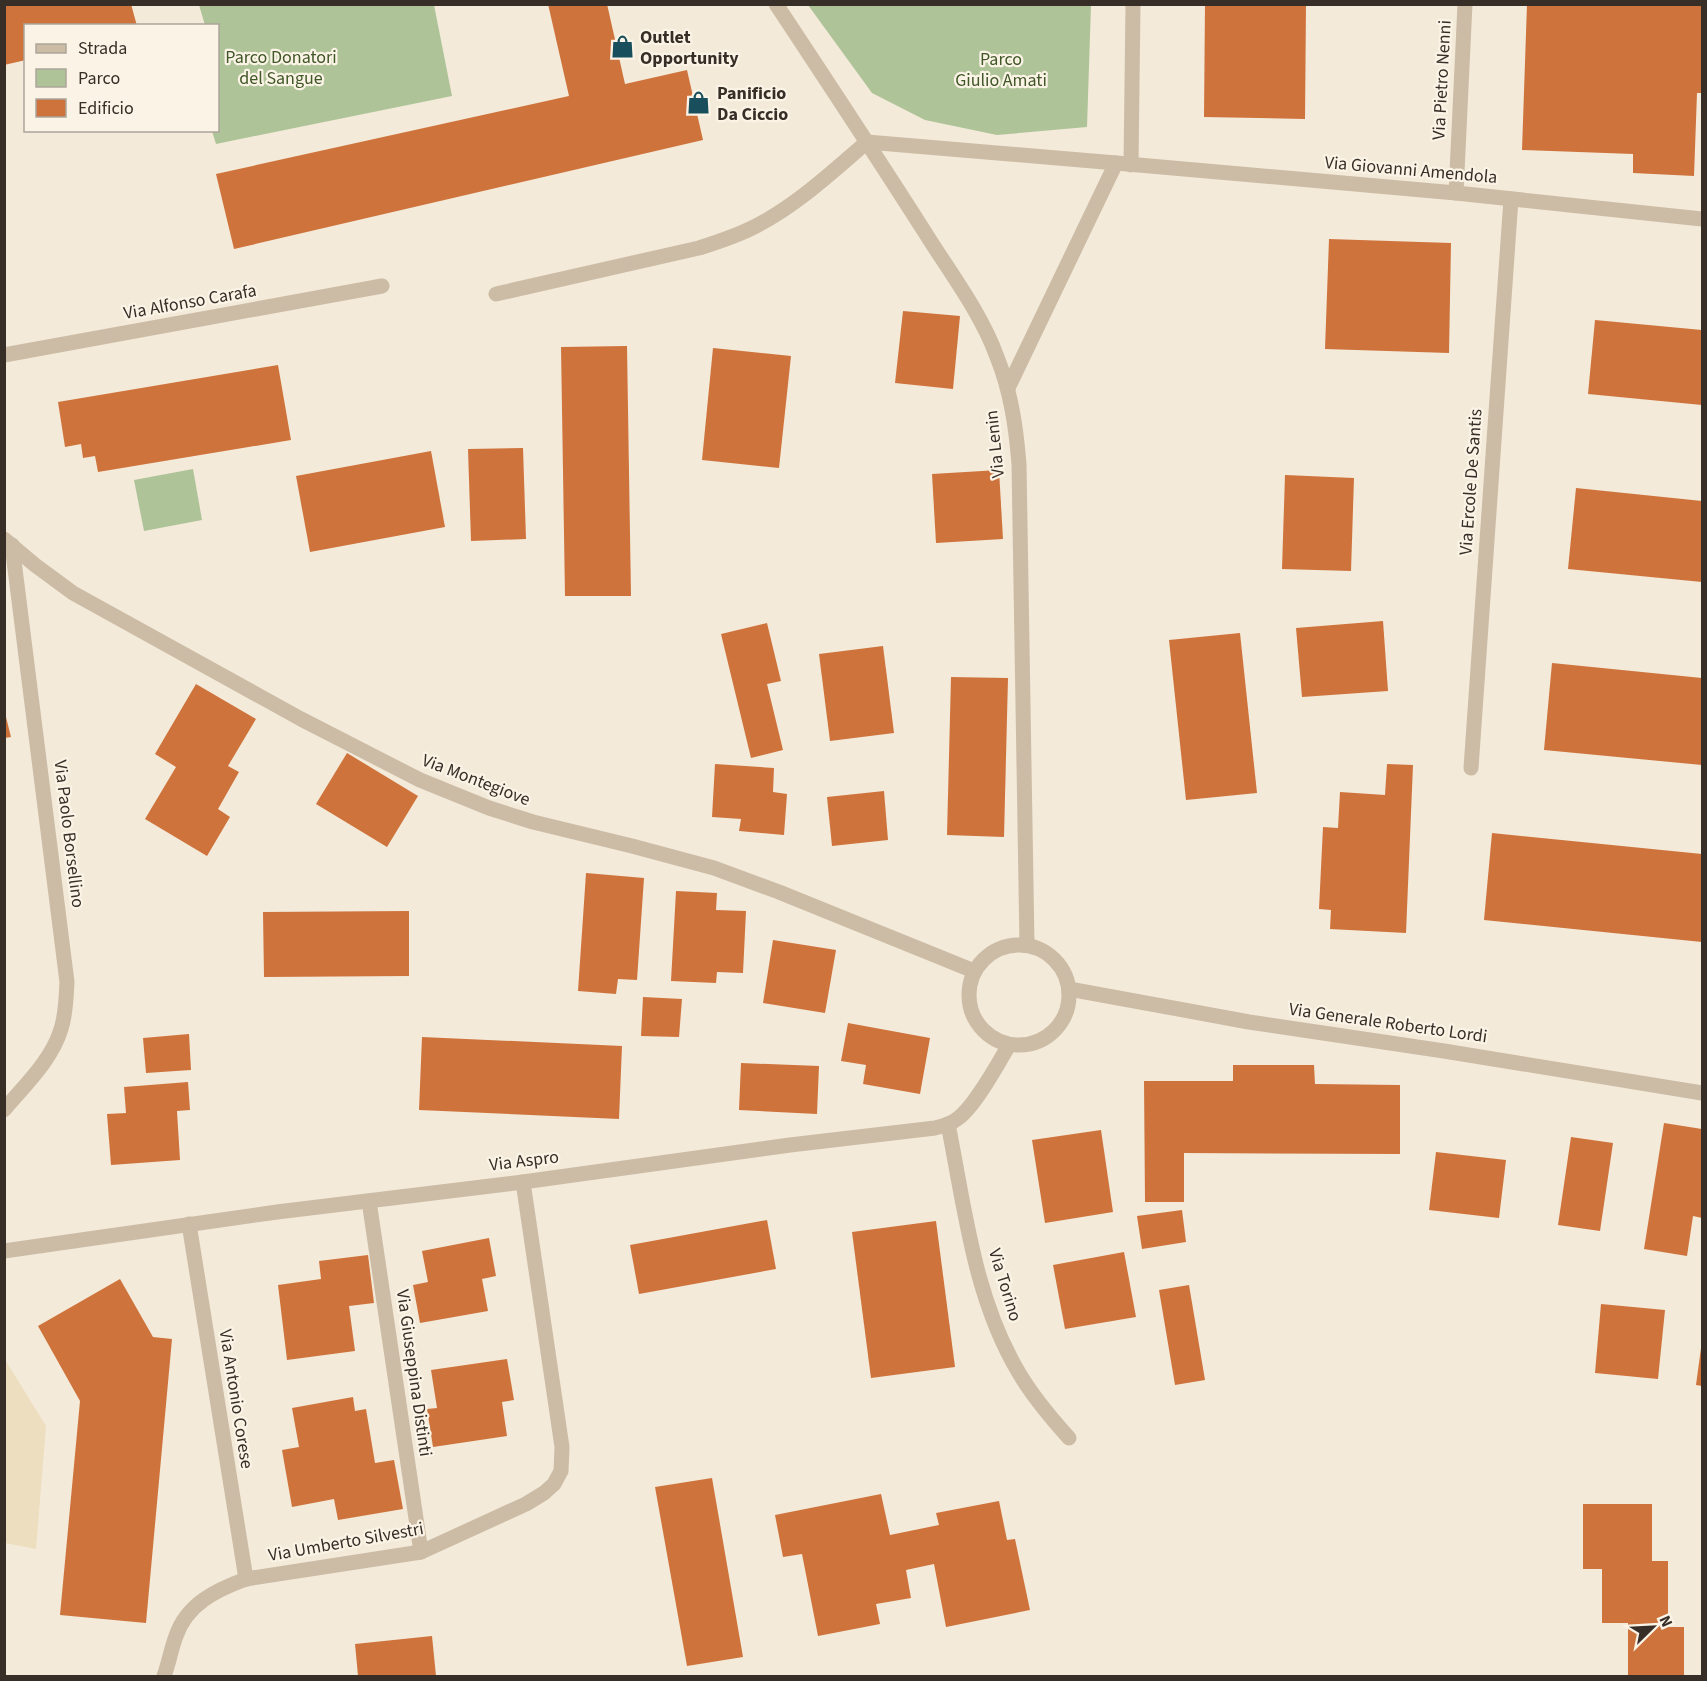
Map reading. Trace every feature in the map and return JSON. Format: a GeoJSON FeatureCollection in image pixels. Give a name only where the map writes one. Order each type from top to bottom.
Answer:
{"type":"FeatureCollection","features":[{"type":"Feature","properties":{"kind":"street","name":"Via Lenin"},"geometry":{"type":"LineString","coordinates":[[776,4],[974,311],[997,357],[1008,388],[1019,464],[1027,945]]}},
{"type":"Feature","properties":{"kind":"street"},"geometry":{"type":"LineString","coordinates":[[1008,388],[1124,164],[1133,4]]}},
{"type":"Feature","properties":{"kind":"street","name":"Via Pietro Nenni"},"geometry":{"type":"LineString","coordinates":[[1456,193],[1465,4]]}},
{"type":"Feature","properties":{"kind":"street","name":"Via Giovanni Amendola"},"geometry":{"type":"LineString","coordinates":[[867,142],[1456,193],[1702,219]]}},
{"type":"Feature","properties":{"kind":"street"},"geometry":{"type":"LineString","coordinates":[[496,294],[699,248],[724,240],[755,227],[796,201],[867,142]]}},
{"type":"Feature","properties":{"kind":"street","name":"Via Ercole De Santis"},"geometry":{"type":"LineString","coordinates":[[1471,768],[1511,199]]}},
{"type":"Feature","properties":{"kind":"street","name":"Via Alfonso Carafa"},"geometry":{"type":"LineString","coordinates":[[4,355],[382,286]]}},
{"type":"Feature","properties":{"kind":"street","name":"Via Montegiove"},"geometry":{"type":"LineString","coordinates":[[7,542],[73,593],[301,719],[420,780],[511,815],[714,868],[974,971]]}},
{"type":"Feature","properties":{"kind":"street","name":"Via Paolo Borsellino"},"geometry":{"type":"LineString","coordinates":[[4,1110],[57,1041],[64,1016],[67,982],[7,542]]}},
{"type":"Feature","properties":{"kind":"street"},"geometry":{"type":"LineString","coordinates":[[1011,944],[1027,945],[1042,949],[1065,973],[1069,989],[1068,1005],[1063,1020],[1041,1041],[1025,1046],[1009,1045],[995,1040],[982,1030],[973,1017],[968,1002],[968,986],[983,958],[996,949],[1011,944]]}},
{"type":"Feature","properties":{"kind":"street","name":"Via Generale Roberto Lordi"},"geometry":{"type":"LineString","coordinates":[[1069,989],[1249,1022],[1702,1093]]}},
{"type":"Feature","properties":{"kind":"street","name":"Via Aspro"},"geometry":{"type":"LineString","coordinates":[[4,1251],[189,1224],[935,1128],[959,1118],[968,1109],[1009,1045]]}},
{"type":"Feature","properties":{"kind":"street","name":"Via Torino"},"geometry":{"type":"LineString","coordinates":[[948,1124],[977,1271],[989,1310],[1019,1374],[1047,1413],[1069,1438]]}},
{"type":"Feature","properties":{"kind":"street","name":"Via Umberto Silvestri"},"geometry":{"type":"LineString","coordinates":[[164,1677],[175,1637],[186,1616],[199,1602],[224,1588],[246,1579],[421,1552],[526,1504],[554,1484],[561,1471],[562,1447],[523,1182]]}},
{"type":"Feature","properties":{"kind":"street","name":"Via Giuseppina Distinti"},"geometry":{"type":"LineString","coordinates":[[369,1201],[421,1552]]}},
{"type":"Feature","properties":{"kind":"street","name":"Via Antonio Corese"},"geometry":{"type":"LineString","coordinates":[[189,1224],[246,1579]]}},
{"type":"Feature","properties":{"kind":"green space","name":"Parco Donatori del Sangue"},"geometry":{"type":"Polygon","coordinates":[[[199,5],[434,5],[452,96],[216,144],[212,132],[219,132],[219,24],[205,24],[199,5]]]}},
{"type":"Feature","properties":{"kind":"green space","name":"Parco Giulio Amati"},"geometry":{"type":"Polygon","coordinates":[[[808,5],[1091,5],[1087,127],[997,135],[925,120],[872,93],[808,5]]]}},
{"type":"Feature","properties":{"kind":"green space"},"geometry":{"type":"Polygon","coordinates":[[[193,469],[202,520],[144,531],[134,480],[193,469]]]}},
{"type":"Feature","properties":{"kind":"shaded area"},"geometry":{"type":"Polygon","coordinates":[[[4,1358],[46,1426],[36,1549],[5,1543],[4,1358]]]}},
{"type":"Feature","properties":{"kind":"building"},"geometry":{"type":"Polygon","coordinates":[[[4,4],[131,4],[136,24],[24,24],[24,60],[4,65],[4,4]]]}},
{"type":"Feature","properties":{"kind":"building"},"geometry":{"type":"Polygon","coordinates":[[[548,4],[607,4],[625,84],[687,70],[703,140],[234,249],[216,174],[569,96],[548,4]]]}},
{"type":"Feature","properties":{"kind":"building"},"geometry":{"type":"Polygon","coordinates":[[[1205,4],[1306,4],[1305,119],[1204,117],[1205,4]]]}},
{"type":"Feature","properties":{"kind":"building"},"geometry":{"type":"Polygon","coordinates":[[[1527,4],[1702,4],[1702,93],[1697,93],[1694,176],[1633,173],[1633,154],[1522,150],[1527,4]]]}},
{"type":"Feature","properties":{"kind":"building"},"geometry":{"type":"Polygon","coordinates":[[[1329,239],[1451,243],[1449,353],[1325,349],[1329,239]]]}},
{"type":"Feature","properties":{"kind":"building"},"geometry":{"type":"Polygon","coordinates":[[[903,311],[960,316],[953,389],[895,383],[903,311]]]}},
{"type":"Feature","properties":{"kind":"building"},"geometry":{"type":"Polygon","coordinates":[[[1595,320],[1702,330],[1702,405],[1588,394],[1595,320]]]}},
{"type":"Feature","properties":{"kind":"building"},"geometry":{"type":"Polygon","coordinates":[[[627,346],[631,596],[565,596],[561,347],[627,346]]]}},
{"type":"Feature","properties":{"kind":"building"},"geometry":{"type":"Polygon","coordinates":[[[713,348],[791,356],[779,468],[702,460],[713,348]]]}},
{"type":"Feature","properties":{"kind":"building"},"geometry":{"type":"Polygon","coordinates":[[[278,365],[291,440],[98,472],[95,456],[83,458],[81,444],[65,447],[58,402],[278,365]]]}},
{"type":"Feature","properties":{"kind":"building"},"geometry":{"type":"Polygon","coordinates":[[[523,448],[526,539],[471,541],[468,449],[523,448]]]}},
{"type":"Feature","properties":{"kind":"building"},"geometry":{"type":"Polygon","coordinates":[[[431,451],[445,527],[310,552],[296,476],[431,451]]]}},
{"type":"Feature","properties":{"kind":"building"},"geometry":{"type":"Polygon","coordinates":[[[999,470],[1003,539],[936,543],[932,474],[999,470]]]}},
{"type":"Feature","properties":{"kind":"building"},"geometry":{"type":"Polygon","coordinates":[[[1285,475],[1354,478],[1351,571],[1282,569],[1285,475]]]}},
{"type":"Feature","properties":{"kind":"building"},"geometry":{"type":"Polygon","coordinates":[[[1576,488],[1702,501],[1702,582],[1568,569],[1576,488]]]}},
{"type":"Feature","properties":{"kind":"building"},"geometry":{"type":"Polygon","coordinates":[[[1383,621],[1388,691],[1302,697],[1296,628],[1383,621]]]}},
{"type":"Feature","properties":{"kind":"building"},"geometry":{"type":"Polygon","coordinates":[[[767,623],[781,681],[767,684],[783,750],[751,758],[721,634],[767,623]]]}},
{"type":"Feature","properties":{"kind":"building"},"geometry":{"type":"Polygon","coordinates":[[[1240,633],[1257,793],[1186,800],[1169,640],[1240,633]]]}},
{"type":"Feature","properties":{"kind":"building"},"geometry":{"type":"Polygon","coordinates":[[[883,646],[894,733],[830,741],[819,654],[883,646]]]}},
{"type":"Feature","properties":{"kind":"building"},"geometry":{"type":"Polygon","coordinates":[[[1552,663],[1702,678],[1702,765],[1544,750],[1552,663]]]}},
{"type":"Feature","properties":{"kind":"building"},"geometry":{"type":"Polygon","coordinates":[[[951,677],[1008,678],[1004,837],[947,835],[951,677]]]}},
{"type":"Feature","properties":{"kind":"building"},"geometry":{"type":"Polygon","coordinates":[[[196,684],[256,719],[228,766],[239,772],[218,809],[230,817],[207,856],[145,819],[176,767],[155,754],[196,684]]]}},
{"type":"Feature","properties":{"kind":"building"},"geometry":{"type":"Polygon","coordinates":[[[5,713],[11,737],[5,738],[5,713]]]}},
{"type":"Feature","properties":{"kind":"building"},"geometry":{"type":"Polygon","coordinates":[[[347,753],[418,796],[387,847],[316,804],[347,753]]]}},
{"type":"Feature","properties":{"kind":"building"},"geometry":{"type":"Polygon","coordinates":[[[715,764],[774,768],[773,792],[787,794],[784,835],[739,831],[741,819],[712,817],[715,764]]]}},
{"type":"Feature","properties":{"kind":"building"},"geometry":{"type":"Polygon","coordinates":[[[1387,764],[1413,765],[1406,933],[1330,929],[1331,910],[1319,909],[1323,827],[1338,828],[1340,792],[1385,795],[1387,764]]]}},
{"type":"Feature","properties":{"kind":"building"},"geometry":{"type":"Polygon","coordinates":[[[884,791],[888,840],[832,846],[827,797],[884,791]]]}},
{"type":"Feature","properties":{"kind":"building"},"geometry":{"type":"Polygon","coordinates":[[[1492,833],[1702,854],[1702,942],[1484,920],[1492,833]]]}},
{"type":"Feature","properties":{"kind":"building"},"geometry":{"type":"Polygon","coordinates":[[[586,873],[644,878],[637,980],[618,979],[616,994],[578,991],[586,873]]]}},
{"type":"Feature","properties":{"kind":"building"},"geometry":{"type":"Polygon","coordinates":[[[676,891],[717,893],[716,910],[746,911],[743,973],[717,972],[716,983],[671,981],[676,891]]]}},
{"type":"Feature","properties":{"kind":"building"},"geometry":{"type":"Polygon","coordinates":[[[409,911],[409,976],[264,977],[263,912],[409,911]]]}},
{"type":"Feature","properties":{"kind":"building"},"geometry":{"type":"Polygon","coordinates":[[[773,940],[836,950],[825,1013],[763,1003],[773,940]]]}},
{"type":"Feature","properties":{"kind":"building"},"geometry":{"type":"Polygon","coordinates":[[[643,997],[682,999],[679,1037],[641,1036],[643,997]]]}},
{"type":"Feature","properties":{"kind":"building"},"geometry":{"type":"Polygon","coordinates":[[[848,1023],[930,1038],[920,1094],[863,1084],[866,1065],[841,1061],[848,1023]]]}},
{"type":"Feature","properties":{"kind":"building"},"geometry":{"type":"Polygon","coordinates":[[[189,1034],[191,1070],[146,1073],[143,1038],[189,1034]]]}},
{"type":"Feature","properties":{"kind":"building"},"geometry":{"type":"Polygon","coordinates":[[[422,1037],[622,1046],[619,1119],[419,1110],[422,1037]]]}},
{"type":"Feature","properties":{"kind":"building"},"geometry":{"type":"Polygon","coordinates":[[[741,1063],[819,1066],[817,1114],[739,1110],[741,1063]]]}},
{"type":"Feature","properties":{"kind":"building"},"geometry":{"type":"Polygon","coordinates":[[[1233,1065],[1314,1065],[1315,1084],[1400,1085],[1400,1154],[1184,1153],[1184,1202],[1145,1202],[1144,1081],[1233,1081],[1233,1065]]]}},
{"type":"Feature","properties":{"kind":"building"},"geometry":{"type":"Polygon","coordinates":[[[188,1082],[190,1110],[177,1111],[180,1160],[111,1165],[107,1114],[126,1113],[124,1087],[188,1082]]]}},
{"type":"Feature","properties":{"kind":"building"},"geometry":{"type":"Polygon","coordinates":[[[1664,1123],[1702,1129],[1702,1218],[1693,1216],[1687,1256],[1644,1249],[1664,1123]]]}},
{"type":"Feature","properties":{"kind":"building"},"geometry":{"type":"Polygon","coordinates":[[[1101,1130],[1113,1212],[1045,1223],[1032,1140],[1101,1130]]]}},
{"type":"Feature","properties":{"kind":"building"},"geometry":{"type":"Polygon","coordinates":[[[1571,1137],[1613,1143],[1600,1231],[1558,1225],[1571,1137]]]}},
{"type":"Feature","properties":{"kind":"building"},"geometry":{"type":"Polygon","coordinates":[[[1436,1152],[1506,1160],[1499,1218],[1429,1210],[1436,1152]]]}},
{"type":"Feature","properties":{"kind":"building"},"geometry":{"type":"Polygon","coordinates":[[[1182,1210],[1186,1242],[1142,1249],[1137,1216],[1182,1210]]]}},
{"type":"Feature","properties":{"kind":"building"},"geometry":{"type":"Polygon","coordinates":[[[767,1220],[776,1269],[639,1294],[630,1245],[767,1220]]]}},
{"type":"Feature","properties":{"kind":"building"},"geometry":{"type":"Polygon","coordinates":[[[936,1221],[955,1367],[871,1378],[852,1232],[936,1221]]]}},
{"type":"Feature","properties":{"kind":"building"},"geometry":{"type":"Polygon","coordinates":[[[489,1238],[496,1276],[482,1279],[488,1311],[420,1323],[413,1285],[428,1282],[422,1251],[489,1238]]]}},
{"type":"Feature","properties":{"kind":"building"},"geometry":{"type":"Polygon","coordinates":[[[1124,1252],[1136,1317],[1065,1329],[1053,1265],[1124,1252]]]}},
{"type":"Feature","properties":{"kind":"building"},"geometry":{"type":"Polygon","coordinates":[[[368,1255],[374,1303],[349,1306],[355,1351],[287,1360],[278,1285],[321,1279],[319,1261],[368,1255]]]}},
{"type":"Feature","properties":{"kind":"building"},"geometry":{"type":"Polygon","coordinates":[[[120,1279],[153,1337],[172,1339],[146,1623],[60,1615],[80,1401],[38,1326],[120,1279]]]}},
{"type":"Feature","properties":{"kind":"building"},"geometry":{"type":"Polygon","coordinates":[[[1189,1285],[1205,1380],[1175,1385],[1159,1290],[1189,1285]]]}},
{"type":"Feature","properties":{"kind":"building"},"geometry":{"type":"Polygon","coordinates":[[[1601,1304],[1665,1310],[1658,1379],[1595,1373],[1601,1304]]]}},
{"type":"Feature","properties":{"kind":"building"},"geometry":{"type":"Polygon","coordinates":[[[1702,1348],[1702,1386],[1696,1385],[1702,1348]]]}},
{"type":"Feature","properties":{"kind":"building"},"geometry":{"type":"Polygon","coordinates":[[[507,1359],[514,1400],[502,1402],[507,1436],[433,1447],[427,1409],[437,1408],[431,1370],[507,1359]]]}},
{"type":"Feature","properties":{"kind":"building"},"geometry":{"type":"Polygon","coordinates":[[[353,1397],[355,1411],[366,1409],[375,1463],[394,1460],[403,1509],[338,1520],[334,1499],[292,1507],[282,1450],[299,1447],[292,1408],[353,1397]]]}},
{"type":"Feature","properties":{"kind":"building"},"geometry":{"type":"Polygon","coordinates":[[[712,1478],[743,1657],[687,1666],[655,1487],[712,1478]]]}},
{"type":"Feature","properties":{"kind":"building"},"geometry":{"type":"Polygon","coordinates":[[[881,1494],[890,1535],[939,1525],[936,1513],[999,1501],[1007,1540],[1015,1539],[1030,1610],[946,1627],[934,1564],[906,1570],[911,1598],[876,1604],[880,1624],[818,1636],[802,1554],[783,1557],[775,1515],[881,1494]]]}},
{"type":"Feature","properties":{"kind":"building"},"geometry":{"type":"Polygon","coordinates":[[[1583,1504],[1652,1504],[1652,1561],[1668,1561],[1668,1627],[1684,1627],[1684,1676],[1628,1676],[1628,1623],[1602,1623],[1602,1569],[1583,1569],[1583,1504]]]}},
{"type":"Feature","properties":{"kind":"building"},"geometry":{"type":"Polygon","coordinates":[[[432,1636],[436,1676],[358,1676],[355,1644],[432,1636]]]}},
{"type":"Feature","properties":{"kind":"place","name":"Outlet Opportunity"},"geometry":{"type":"Point","coordinates":[622,47]}},
{"type":"Feature","properties":{"kind":"place","name":"Panificio Da Ciccio"},"geometry":{"type":"Point","coordinates":[699,103]}}]}
